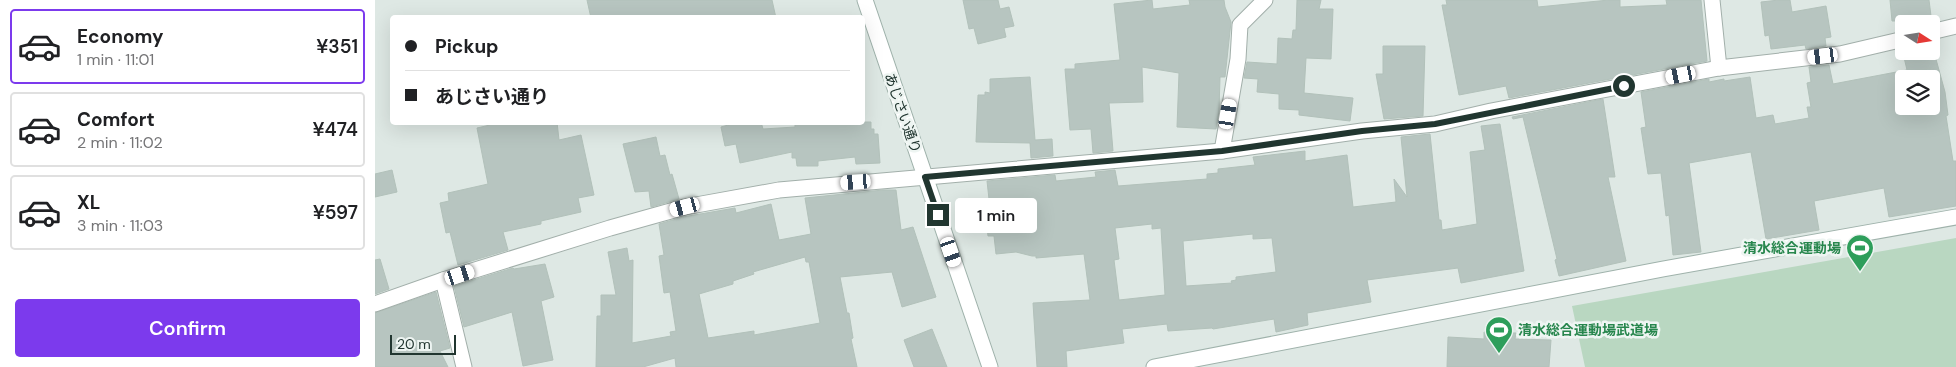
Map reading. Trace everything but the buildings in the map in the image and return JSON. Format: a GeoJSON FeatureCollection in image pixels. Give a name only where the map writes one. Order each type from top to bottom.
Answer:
{"type":"FeatureCollection","features":[{"type":"Feature","properties":{"kind":"street","name":"あじさい通り"},"geometry":{"type":"LineString","coordinates":[[865,0],[990,367]]}},
{"type":"Feature","properties":{"kind":"street"},"geometry":{"type":"LineString","coordinates":[[1222,151],[1238,59],[1240,25],[1265,0]]}},
{"type":"Feature","properties":{"kind":"street"},"geometry":{"type":"LineString","coordinates":[[1712,0],[1719,68]]}},
{"type":"Feature","properties":{"kind":"street"},"geometry":{"type":"LineString","coordinates":[[1940,30],[1956,26]]}},
{"type":"Feature","properties":{"kind":"street"},"geometry":{"type":"LineString","coordinates":[[375,304],[443,280],[601,230],[685,207],[779,190],[1222,151],[1362,131],[1435,124],[1719,68],[1840,54],[1895,41]]}},
{"type":"Feature","properties":{"kind":"street"},"geometry":{"type":"LineString","coordinates":[[1154,367],[1663,269],[1956,217]]}},
{"type":"Feature","properties":{"kind":"street"},"geometry":{"type":"LineString","coordinates":[[443,280],[464,367]]}},
{"type":"Feature","properties":{"kind":"green space","name":"清水総合運動場"},"geometry":{"type":"Polygon","coordinates":[[[1956,238],[1956,367],[1585,367],[1572,306],[1956,238]]]}},
{"type":"Feature","properties":{"kind":"place","name":"清水総合運動場"},"geometry":{"type":"Point","coordinates":[1860,272]}},
{"type":"Feature","properties":{"kind":"place","name":"清水総合運動場武道場"},"geometry":{"type":"Point","coordinates":[1499,354]}},
{"type":"Feature","properties":{"kind":"route"},"geometry":{"type":"LineString","coordinates":[[938,215],[925,177],[1222,151],[1362,131],[1435,124],[1491,111],[1624,86]]}}]}
